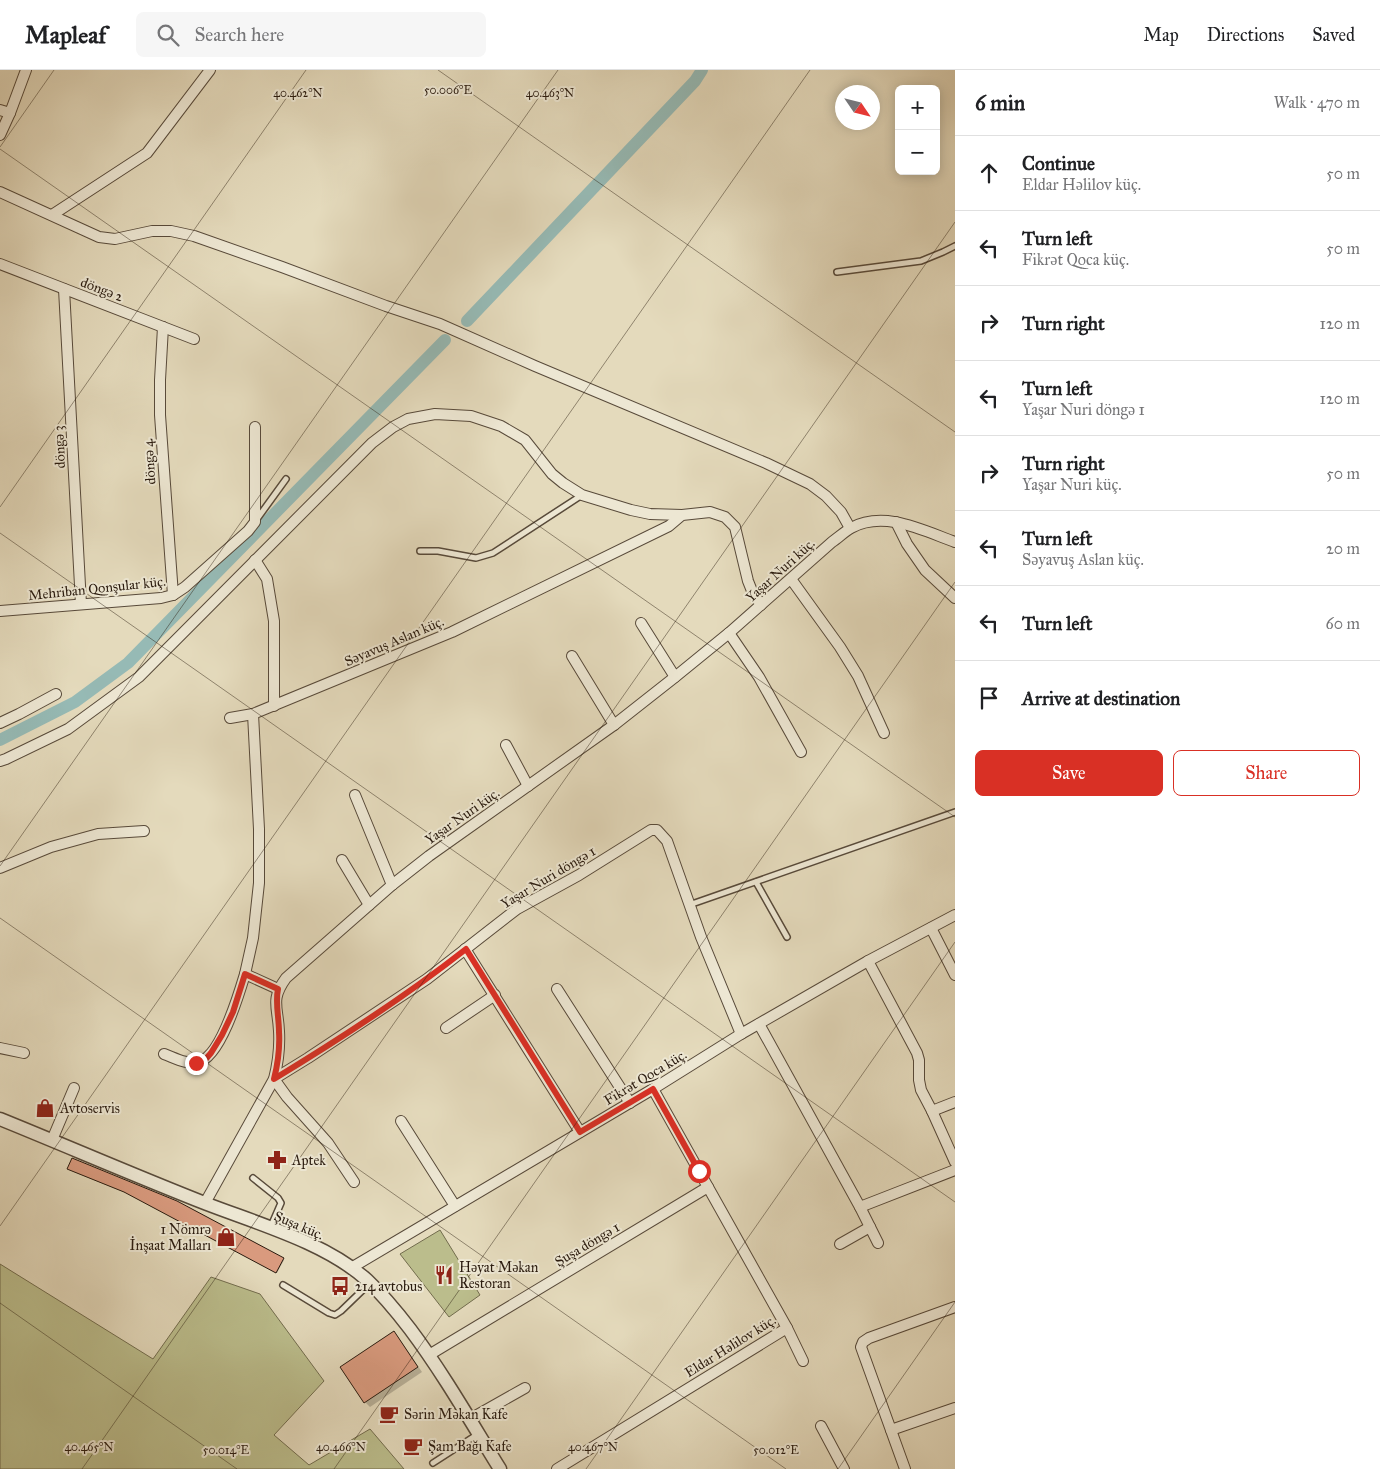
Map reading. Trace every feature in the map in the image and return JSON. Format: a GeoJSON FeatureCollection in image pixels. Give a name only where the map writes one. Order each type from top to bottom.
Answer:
{"type":"FeatureCollection","features":[{"type":"Feature","properties":{"kind":"street"},"geometry":{"type":"LineString","coordinates":[[0,134],[5,112],[26,70]]}},
{"type":"Feature","properties":{"kind":"street"},"geometry":{"type":"LineString","coordinates":[[52,215],[147,153],[210,70]]}},
{"type":"Feature","properties":{"kind":"street"},"geometry":{"type":"LineString","coordinates":[[0,192],[99,237],[115,238],[152,231],[194,236],[440,324],[766,463],[810,484],[826,496],[841,512],[850,528],[875,520],[896,522],[955,542]]}},
{"type":"Feature","properties":{"kind":"street","name":"döngə 2"},"geometry":{"type":"LineString","coordinates":[[0,264],[194,339]]}},
{"type":"Feature","properties":{"kind":"street","name":"döngə 3"},"geometry":{"type":"LineString","coordinates":[[64,289],[81,604]]}},
{"type":"Feature","properties":{"kind":"street","name":"döngə 4"},"geometry":{"type":"LineString","coordinates":[[163,327],[160,415],[173,595]]}},
{"type":"Feature","properties":{"kind":"street"},"geometry":{"type":"LineString","coordinates":[[0,761],[68,729],[138,677],[372,443],[393,426],[408,419],[435,414],[471,416],[501,426],[525,440],[552,474],[582,495],[650,514],[682,515]]}},
{"type":"Feature","properties":{"kind":"street"},"geometry":{"type":"LineString","coordinates":[[255,428],[255,522]]}},
{"type":"Feature","properties":{"kind":"street","name":"Səyavuş Aslan küç."},"geometry":{"type":"LineString","coordinates":[[230,718],[253,714],[274,706],[452,632],[669,526],[682,515],[710,512],[725,517],[735,527],[748,581],[761,605]]}},
{"type":"Feature","properties":{"kind":"street","name":"Mehriban Qonşular küç."},"geometry":{"type":"LineString","coordinates":[[0,611],[161,598],[173,595],[186,587],[248,531],[255,522]]}},
{"type":"Feature","properties":{"kind":"street"},"geometry":{"type":"LineString","coordinates":[[896,522],[906,544],[925,570],[955,598]]}},
{"type":"Feature","properties":{"kind":"street","name":"Yaşar Nuri küç."},"geometry":{"type":"LineString","coordinates":[[278,989],[286,978],[392,885],[428,856],[614,726],[729,633],[850,528]]}},
{"type":"Feature","properties":{"kind":"street"},"geometry":{"type":"LineString","coordinates":[[255,560],[267,579],[274,621],[274,706]]}},
{"type":"Feature","properties":{"kind":"street"},"geometry":{"type":"LineString","coordinates":[[791,579],[840,646],[858,676],[884,734]]}},
{"type":"Feature","properties":{"kind":"street"},"geometry":{"type":"LineString","coordinates":[[641,623],[675,677]]}},
{"type":"Feature","properties":{"kind":"street"},"geometry":{"type":"LineString","coordinates":[[729,633],[760,677],[802,752]]}},
{"type":"Feature","properties":{"kind":"street"},"geometry":{"type":"LineString","coordinates":[[572,656],[614,726]]}},
{"type":"Feature","properties":{"kind":"street"},"geometry":{"type":"LineString","coordinates":[[0,723],[56,694]]}},
{"type":"Feature","properties":{"kind":"street"},"geometry":{"type":"LineString","coordinates":[[164,1054],[187,1062],[196,1063],[204,1061],[222,1035],[233,1012],[245,974],[253,938],[260,829],[253,714]]}},
{"type":"Feature","properties":{"kind":"street"},"geometry":{"type":"LineString","coordinates":[[506,746],[528,786]]}},
{"type":"Feature","properties":{"kind":"street"},"geometry":{"type":"LineString","coordinates":[[355,795],[392,885]]}},
{"type":"Feature","properties":{"kind":"street","name":"Yaşar Nuri döngə 1"},"geometry":{"type":"LineString","coordinates":[[274,1079],[427,979],[517,909],[579,875],[651,830],[657,830],[667,840],[689,905],[741,1034]]}},
{"type":"Feature","properties":{"kind":"street"},"geometry":{"type":"LineString","coordinates":[[0,868],[51,847],[98,834],[144,831]]}},
{"type":"Feature","properties":{"kind":"street"},"geometry":{"type":"LineString","coordinates":[[342,860],[369,905]]}},
{"type":"Feature","properties":{"kind":"street","name":"Fikrət Qoca küç."},"geometry":{"type":"LineString","coordinates":[[351,1268],[630,1103],[741,1034],[955,915]]}},
{"type":"Feature","properties":{"kind":"street"},"geometry":{"type":"LineString","coordinates":[[931,928],[955,975]]}},
{"type":"Feature","properties":{"kind":"street"},"geometry":{"type":"LineString","coordinates":[[466,949],[580,1132]]}},
{"type":"Feature","properties":{"kind":"street"},"geometry":{"type":"LineString","coordinates":[[868,962],[917,1053],[921,1090],[955,1162]]}},
{"type":"Feature","properties":{"kind":"street"},"geometry":{"type":"LineString","coordinates":[[205,1203],[274,1079],[278,1063],[279,1031],[276,999],[278,989],[245,974]]}},
{"type":"Feature","properties":{"kind":"street"},"geometry":{"type":"LineString","coordinates":[[557,989],[630,1103]]}},
{"type":"Feature","properties":{"kind":"street"},"geometry":{"type":"LineString","coordinates":[[446,1028],[495,995]]}},
{"type":"Feature","properties":{"kind":"street"},"geometry":{"type":"LineString","coordinates":[[759,1024],[878,1243]]}},
{"type":"Feature","properties":{"kind":"street"},"geometry":{"type":"LineString","coordinates":[[0,1048],[24,1053]]}},
{"type":"Feature","properties":{"kind":"street"},"geometry":{"type":"LineString","coordinates":[[274,1079],[287,1097],[328,1143],[354,1182]]}},
{"type":"Feature","properties":{"kind":"street"},"geometry":{"type":"LineString","coordinates":[[52,1140],[74,1088]]}},
{"type":"Feature","properties":{"kind":"street","name":"Eldar Həlilov küç."},"geometry":{"type":"LineString","coordinates":[[557,1469],[787,1328],[653,1089]]}},
{"type":"Feature","properties":{"kind":"street"},"geometry":{"type":"LineString","coordinates":[[932,1111],[955,1102]]}},
{"type":"Feature","properties":{"kind":"street","name":"Şuşa küç."},"geometry":{"type":"LineString","coordinates":[[0,1119],[270,1228],[326,1253],[351,1268],[370,1283],[396,1311],[429,1355],[500,1469]]}},
{"type":"Feature","properties":{"kind":"street"},"geometry":{"type":"LineString","coordinates":[[401,1121],[455,1206]]}},
{"type":"Feature","properties":{"kind":"street"},"geometry":{"type":"LineString","coordinates":[[860,1207],[955,1170]]}},
{"type":"Feature","properties":{"kind":"street","name":"Şuşa döngə 1"},"geometry":{"type":"LineString","coordinates":[[429,1355],[708,1187]]}},
{"type":"Feature","properties":{"kind":"street"},"geometry":{"type":"LineString","coordinates":[[840,1244],[870,1227]]}},
{"type":"Feature","properties":{"kind":"street"},"geometry":{"type":"LineString","coordinates":[[905,1469],[861,1347],[863,1342],[869,1338],[955,1307]]}},
{"type":"Feature","properties":{"kind":"street"},"geometry":{"type":"LineString","coordinates":[[787,1328],[803,1361]]}},
{"type":"Feature","properties":{"kind":"street"},"geometry":{"type":"LineString","coordinates":[[470,1420],[525,1388]]}},
{"type":"Feature","properties":{"kind":"street"},"geometry":{"type":"LineString","coordinates":[[891,1430],[955,1408]]}},
{"type":"Feature","properties":{"kind":"street"},"geometry":{"type":"LineString","coordinates":[[821,1426],[844,1469]]}},
{"type":"Feature","properties":{"kind":"lane"},"geometry":{"type":"LineString","coordinates":[[837,272],[921,261],[955,246]]}},
{"type":"Feature","properties":{"kind":"lane"},"geometry":{"type":"LineString","coordinates":[[255,522],[286,480]]}},
{"type":"Feature","properties":{"kind":"lane"},"geometry":{"type":"LineString","coordinates":[[420,551],[438,551],[476,558],[493,553],[582,495]]}},
{"type":"Feature","properties":{"kind":"lane"},"geometry":{"type":"LineString","coordinates":[[689,905],[955,812]]}},
{"type":"Feature","properties":{"kind":"lane"},"geometry":{"type":"LineString","coordinates":[[756,882],[787,937]]}},
{"type":"Feature","properties":{"kind":"lane"},"geometry":{"type":"LineString","coordinates":[[253,1178],[278,1198],[281,1203],[270,1228]]}},
{"type":"Feature","properties":{"kind":"lane"},"geometry":{"type":"LineString","coordinates":[[283,1285],[335,1315],[370,1283]]}},
{"type":"Feature","properties":{"kind":"lane"},"geometry":{"type":"LineString","coordinates":[[433,1463],[479,1434]]}},
{"type":"Feature","properties":{"kind":"green space"},"geometry":{"type":"Polygon","coordinates":[[[440,1230],[480,1295],[449,1317],[400,1254],[440,1230]]]}},
{"type":"Feature","properties":{"kind":"green space"},"geometry":{"type":"Polygon","coordinates":[[[0,1264],[153,1359],[211,1277],[260,1294],[324,1381],[274,1435],[309,1465],[370,1429],[404,1469],[0,1469],[0,1264]]]}},
{"type":"Feature","properties":{"kind":"building"},"geometry":{"type":"Polygon","coordinates":[[[72,1158],[177,1201],[284,1258],[276,1273],[124,1192],[67,1169],[72,1158]]]}},
{"type":"Feature","properties":{"kind":"building"},"geometry":{"type":"Polygon","coordinates":[[[394,1331],[418,1367],[364,1403],[340,1367],[394,1331]]]}},
{"type":"Feature","properties":{"kind":"waterway"},"geometry":{"type":"LineString","coordinates":[[467,321],[695,81],[702,70]]}},
{"type":"Feature","properties":{"kind":"waterway"},"geometry":{"type":"LineString","coordinates":[[0,740],[75,702],[128,663],[445,340]]}},
{"type":"Feature","properties":{"kind":"place","name":"Avtoservis"},"geometry":{"type":"Point","coordinates":[45,1108]}},
{"type":"Feature","properties":{"kind":"place","name":"Aptek"},"geometry":{"type":"Point","coordinates":[277,1160]}},
{"type":"Feature","properties":{"kind":"place","name":"1 Nömrə İnşaat Malları"},"geometry":{"type":"Point","coordinates":[226,1237]}},
{"type":"Feature","properties":{"kind":"place","name":"Həyat Məkan Restoran"},"geometry":{"type":"Point","coordinates":[444,1275]}},
{"type":"Feature","properties":{"kind":"place","name":"214 avtobus"},"geometry":{"type":"Point","coordinates":[340,1286]}},
{"type":"Feature","properties":{"kind":"place","name":"Sərin Məkan Kafe"},"geometry":{"type":"Point","coordinates":[389,1414]}},
{"type":"Feature","properties":{"kind":"place","name":"Şam Bağı Kafe"},"geometry":{"type":"Point","coordinates":[413,1446]}},
{"type":"Feature","properties":{"kind":"route"},"geometry":{"type":"LineString","coordinates":[[196,1063],[204,1061],[222,1035],[233,1012],[245,974],[278,989],[276,999],[279,1048],[274,1079],[427,979],[466,949],[580,1132],[653,1089],[699,1171]]}}]}
